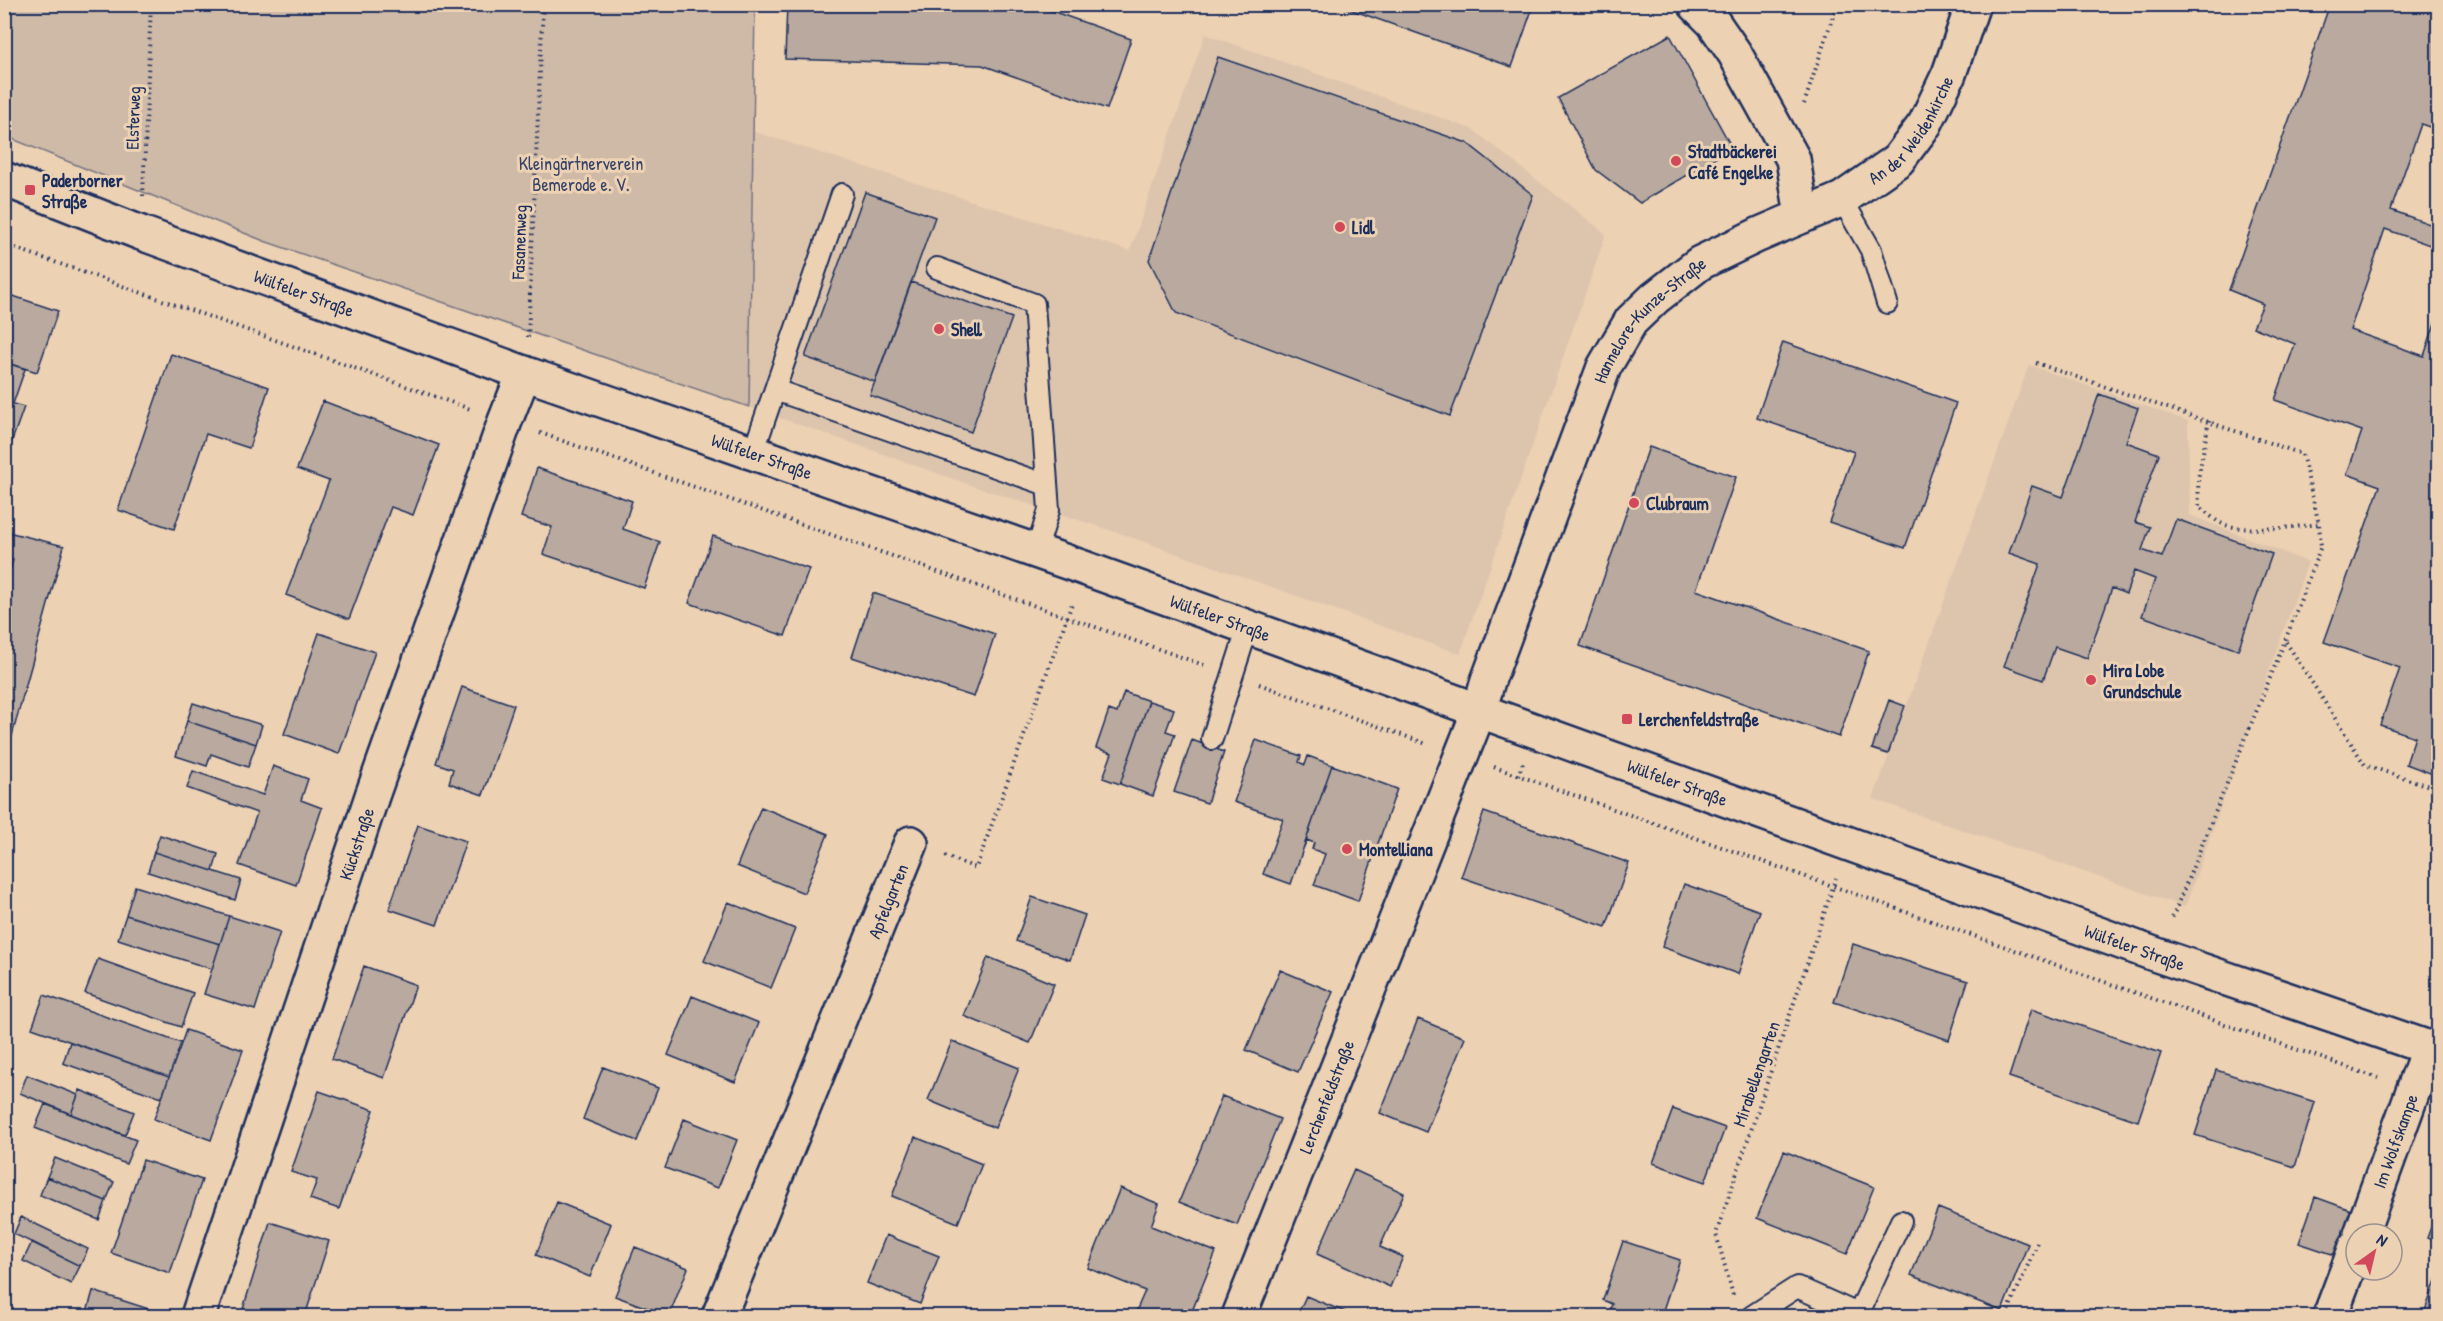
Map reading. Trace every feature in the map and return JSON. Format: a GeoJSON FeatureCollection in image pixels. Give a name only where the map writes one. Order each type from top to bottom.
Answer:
{"type":"FeatureCollection","features":[{"type":"Feature","properties":{"kind":"street"},"geometry":{"type":"LineString","coordinates":[[1695,4],[1713,22],[1735,54],[1793,159],[1802,216]]}},
{"type":"Feature","properties":{"kind":"street","name":"An der Weidenkirche"},"geometry":{"type":"LineString","coordinates":[[1802,216],[1842,199],[1898,160],[1925,124],[1949,74],[1973,4]]}},
{"type":"Feature","properties":{"kind":"street","name":"Wülfeler Straße"},"geometry":{"type":"LineString","coordinates":[[4,179],[524,373],[1084,568],[2157,955],[2434,1049]]}},
{"type":"Feature","properties":{"kind":"street","name":"Hannelore-Kunze-Straße"},"geometry":{"type":"LineString","coordinates":[[1479,711],[1604,367],[1631,321],[1655,298],[1700,263],[1802,216]]}},
{"type":"Feature","properties":{"kind":"street","name":"Kückstraße"},"geometry":{"type":"LineString","coordinates":[[198,1317],[372,796],[524,373]]}},
{"type":"Feature","properties":{"kind":"street","name":"Lerchenfeldstraße"},"geometry":{"type":"LineString","coordinates":[[1239,1317],[1479,711]]}},
{"type":"Feature","properties":{"kind":"street","name":"Apfelgarten"},"geometry":{"type":"LineString","coordinates":[[719,1317],[911,843]]}},
{"type":"Feature","properties":{"kind":"street","name":"Im Wolfskampe"},"geometry":{"type":"LineString","coordinates":[[2366,1222],[2434,1049]]}},
{"type":"Feature","properties":{"kind":"street"},"geometry":{"type":"LineString","coordinates":[[2330,1317],[2344,1279]]}},
{"type":"Feature","properties":{"kind":"lane"},"geometry":{"type":"LineString","coordinates":[[753,453],[842,194]]}},
{"type":"Feature","properties":{"kind":"lane"},"geometry":{"type":"LineString","coordinates":[[1842,199],[1871,250],[1887,303]]}},
{"type":"Feature","properties":{"kind":"lane"},"geometry":{"type":"LineString","coordinates":[[936,268],[1034,303],[1048,510],[1036,552]]}},
{"type":"Feature","properties":{"kind":"lane"},"geometry":{"type":"LineString","coordinates":[[775,390],[1047,485]]}},
{"type":"Feature","properties":{"kind":"lane"},"geometry":{"type":"LineString","coordinates":[[1212,739],[1248,627]]}},
{"type":"Feature","properties":{"kind":"lane"},"geometry":{"type":"LineString","coordinates":[[1744,1311],[1797,1287],[1860,1316],[1901,1221]]}},
{"type":"Feature","properties":{"kind":"path","name":"Elsterweg"},"geometry":{"type":"LineString","coordinates":[[141,232],[151,4]]}},
{"type":"Feature","properties":{"kind":"path","name":"Fasanenweg"},"geometry":{"type":"LineString","coordinates":[[524,373],[529,322],[543,4]]}},
{"type":"Feature","properties":{"kind":"path"},"geometry":{"type":"LineString","coordinates":[[2036,363],[2302,454],[2319,524],[2321,546],[2285,641],[2157,955]]}},
{"type":"Feature","properties":{"kind":"path"},"geometry":{"type":"LineString","coordinates":[[2209,422],[2198,479],[2199,507],[2223,524],[2248,528],[2319,524]]}},
{"type":"Feature","properties":{"kind":"path","name":"Apfelgarten"},"geometry":{"type":"LineString","coordinates":[[911,843],[976,868],[1084,568]]}},
{"type":"Feature","properties":{"kind":"path"},"geometry":{"type":"LineString","coordinates":[[2285,641],[2365,765],[2439,789]]}},
{"type":"Feature","properties":{"kind":"path","name":"Mirabellengarten"},"geometry":{"type":"LineString","coordinates":[[1744,1311],[1716,1234],[1850,843]]}},
{"type":"Feature","properties":{"kind":"path"},"geometry":{"type":"LineString","coordinates":[[2006,1317],[2039,1239]]}},
{"type":"Feature","properties":{"kind":"shaded area"},"geometry":{"type":"Polygon","coordinates":[[[1205,34],[1472,129],[1606,234],[1460,654],[1122,534],[979,488],[749,407],[752,131],[1130,251],[1205,34]]]}},
{"type":"Feature","properties":{"kind":"shaded area","name":"Mira Lobe Grundschule"},"geometry":{"type":"Polygon","coordinates":[[[2029,365],[2188,421],[2190,515],[2308,562],[2185,907],[1873,799],[2029,365]]]}},
{"type":"Feature","properties":{"kind":"green space","name":"Kleingärtnerverein Bemerode e. V."},"geometry":{"type":"Polygon","coordinates":[[[4,5],[755,5],[749,407],[264,241],[5,136],[4,5]]]}},
{"type":"Feature","properties":{"kind":"building"},"geometry":{"type":"Polygon","coordinates":[[[787,4],[1032,4],[1131,39],[1107,109],[982,65],[785,59],[787,4]]]}},
{"type":"Feature","properties":{"kind":"building"},"geometry":{"type":"Polygon","coordinates":[[[1335,4],[1534,4],[1512,67],[1335,4]]]}},
{"type":"Feature","properties":{"kind":"building"},"geometry":{"type":"Polygon","coordinates":[[[2330,4],[2438,4],[2438,130],[2421,124],[2391,210],[2438,227],[2438,248],[2385,229],[2350,330],[2424,356],[2438,314],[2438,776],[2406,764],[2415,737],[2380,725],[2400,668],[2324,642],[2380,486],[2347,474],[2362,431],[2275,400],[2295,344],[2253,327],[2263,304],[2229,290],[2330,4]]]}},
{"type":"Feature","properties":{"kind":"building"},"geometry":{"type":"Polygon","coordinates":[[[1670,35],[1732,148],[1640,203],[1596,170],[1558,98],[1670,35]]]}},
{"type":"Feature","properties":{"kind":"building","name":"Lidl"},"geometry":{"type":"Polygon","coordinates":[[[1218,57],[1467,143],[1533,195],[1450,416],[1176,313],[1149,260],[1218,57]]]}},
{"type":"Feature","properties":{"kind":"building"},"geometry":{"type":"Polygon","coordinates":[[[865,192],[935,217],[875,382],[805,357],[865,192]]]}},
{"type":"Feature","properties":{"kind":"building"},"geometry":{"type":"Polygon","coordinates":[[[911,282],[1012,318],[971,432],[870,395],[911,282]]]}},
{"type":"Feature","properties":{"kind":"building"},"geometry":{"type":"Polygon","coordinates":[[[4,293],[58,311],[37,372],[4,362],[9,348],[4,347],[4,293]]]}},
{"type":"Feature","properties":{"kind":"building"},"geometry":{"type":"Polygon","coordinates":[[[1783,342],[1956,403],[1905,548],[1829,522],[1854,452],[1757,418],[1783,342]]]}},
{"type":"Feature","properties":{"kind":"building"},"geometry":{"type":"Polygon","coordinates":[[[171,354],[269,387],[249,448],[206,434],[174,529],[118,510],[171,354]]]}},
{"type":"Feature","properties":{"kind":"building"},"geometry":{"type":"Polygon","coordinates":[[[4,362],[25,369],[13,404],[24,407],[4,463],[4,362]]]}},
{"type":"Feature","properties":{"kind":"building"},"geometry":{"type":"Polygon","coordinates":[[[2099,394],[2138,408],[2126,442],[2159,454],[2135,522],[2150,527],[2142,550],[2162,557],[2176,519],[2272,554],[2238,650],[2142,616],[2155,579],[2134,571],[2126,594],[2112,588],[2087,658],[2055,647],[2043,680],[2004,666],[2040,564],[2009,553],[2032,486],[2063,497],[2099,394]]]}},
{"type":"Feature","properties":{"kind":"building"},"geometry":{"type":"Polygon","coordinates":[[[323,401],[439,445],[413,515],[391,507],[349,619],[286,595],[329,481],[297,469],[323,401]]]}},
{"type":"Feature","properties":{"kind":"building"},"geometry":{"type":"Polygon","coordinates":[[[1649,447],[1736,477],[1696,590],[1869,651],[1839,737],[1580,646],[1649,447]]]}},
{"type":"Feature","properties":{"kind":"building"},"geometry":{"type":"Polygon","coordinates":[[[537,468],[632,501],[623,529],[660,542],[644,588],[543,554],[552,527],[521,517],[537,468]]]}},
{"type":"Feature","properties":{"kind":"building"},"geometry":{"type":"Polygon","coordinates":[[[4,531],[64,546],[4,765],[4,590],[13,560],[4,558],[4,531]]]}},
{"type":"Feature","properties":{"kind":"building"},"geometry":{"type":"Polygon","coordinates":[[[713,536],[809,569],[785,636],[689,603],[713,536]]]}},
{"type":"Feature","properties":{"kind":"building"},"geometry":{"type":"Polygon","coordinates":[[[873,593],[995,634],[974,697],[852,657],[873,593]]]}},
{"type":"Feature","properties":{"kind":"building"},"geometry":{"type":"Polygon","coordinates":[[[319,633],[375,652],[339,754],[284,734],[319,633]]]}},
{"type":"Feature","properties":{"kind":"building"},"geometry":{"type":"Polygon","coordinates":[[[462,687],[514,705],[483,795],[449,783],[453,769],[436,763],[462,687]]]}},
{"type":"Feature","properties":{"kind":"building"},"geometry":{"type":"Polygon","coordinates":[[[1124,692],[1149,701],[1120,784],[1103,778],[1112,753],[1096,748],[1109,710],[1117,713],[1124,692]]]}},
{"type":"Feature","properties":{"kind":"building"},"geometry":{"type":"Polygon","coordinates":[[[1889,700],[1905,706],[1888,754],[1872,749],[1889,700]]]}},
{"type":"Feature","properties":{"kind":"building"},"geometry":{"type":"Polygon","coordinates":[[[1149,701],[1174,709],[1166,731],[1175,734],[1153,796],[1120,784],[1149,701]]]}},
{"type":"Feature","properties":{"kind":"building"},"geometry":{"type":"Polygon","coordinates":[[[193,703],[262,725],[256,744],[187,721],[193,703]]]}},
{"type":"Feature","properties":{"kind":"building"},"geometry":{"type":"Polygon","coordinates":[[[187,721],[256,744],[248,767],[211,754],[207,766],[176,756],[187,721]]]}},
{"type":"Feature","properties":{"kind":"building"},"geometry":{"type":"Polygon","coordinates":[[[1192,740],[1224,752],[1207,803],[1174,792],[1192,740]]]}},
{"type":"Feature","properties":{"kind":"building"},"geometry":{"type":"Polygon","coordinates":[[[1256,740],[1301,756],[1299,762],[1305,765],[1308,756],[1332,765],[1291,884],[1263,874],[1283,819],[1234,802],[1256,740]]]}},
{"type":"Feature","properties":{"kind":"building"},"geometry":{"type":"Polygon","coordinates":[[[1332,765],[1397,789],[1358,901],[1314,885],[1325,854],[1312,849],[1314,843],[1307,840],[1303,849],[1332,765]]]}},
{"type":"Feature","properties":{"kind":"building"},"geometry":{"type":"Polygon","coordinates":[[[273,766],[308,779],[301,800],[322,808],[296,885],[239,865],[257,813],[187,788],[193,771],[263,795],[273,766]]]}},
{"type":"Feature","properties":{"kind":"building"},"geometry":{"type":"Polygon","coordinates":[[[761,807],[828,834],[804,893],[737,866],[761,807]]]}},
{"type":"Feature","properties":{"kind":"building"},"geometry":{"type":"Polygon","coordinates":[[[1484,812],[1629,863],[1606,927],[1461,877],[1484,812]]]}},
{"type":"Feature","properties":{"kind":"building"},"geometry":{"type":"Polygon","coordinates":[[[418,825],[466,841],[437,925],[389,909],[418,825]]]}},
{"type":"Feature","properties":{"kind":"building"},"geometry":{"type":"Polygon","coordinates":[[[160,835],[218,854],[213,871],[154,852],[160,835]]]}},
{"type":"Feature","properties":{"kind":"building"},"geometry":{"type":"Polygon","coordinates":[[[154,852],[241,880],[235,900],[148,872],[154,852]]]}},
{"type":"Feature","properties":{"kind":"building"},"geometry":{"type":"Polygon","coordinates":[[[1684,884],[1760,911],[1738,974],[1662,947],[1684,884]]]}},
{"type":"Feature","properties":{"kind":"building"},"geometry":{"type":"Polygon","coordinates":[[[135,886],[229,916],[220,944],[126,915],[135,886]]]}},
{"type":"Feature","properties":{"kind":"building"},"geometry":{"type":"Polygon","coordinates":[[[1032,897],[1085,915],[1070,960],[1016,941],[1032,897]]]}},
{"type":"Feature","properties":{"kind":"building"},"geometry":{"type":"Polygon","coordinates":[[[728,902],[795,929],[771,988],[704,961],[728,902]]]}},
{"type":"Feature","properties":{"kind":"building"},"geometry":{"type":"Polygon","coordinates":[[[126,915],[220,944],[212,969],[118,939],[126,915]]]}},
{"type":"Feature","properties":{"kind":"building"},"geometry":{"type":"Polygon","coordinates":[[[229,916],[280,932],[255,1010],[204,994],[229,916]]]}},
{"type":"Feature","properties":{"kind":"building"},"geometry":{"type":"Polygon","coordinates":[[[1853,944],[1968,981],[1949,1040],[1834,1002],[1853,944]]]}},
{"type":"Feature","properties":{"kind":"building"},"geometry":{"type":"Polygon","coordinates":[[[988,957],[1054,984],[1030,1043],[964,1016],[988,957]]]}},
{"type":"Feature","properties":{"kind":"building"},"geometry":{"type":"Polygon","coordinates":[[[98,959],[193,993],[181,1027],[85,993],[98,959]]]}},
{"type":"Feature","properties":{"kind":"building"},"geometry":{"type":"Polygon","coordinates":[[[364,966],[416,985],[384,1078],[332,1059],[364,966]]]}},
{"type":"Feature","properties":{"kind":"building"},"geometry":{"type":"Polygon","coordinates":[[[1280,970],[1333,992],[1298,1072],[1246,1050],[1280,970]]]}},
{"type":"Feature","properties":{"kind":"building"},"geometry":{"type":"Polygon","coordinates":[[[44,995],[181,1043],[169,1077],[32,1028],[44,995]]]}},
{"type":"Feature","properties":{"kind":"building"},"geometry":{"type":"Polygon","coordinates":[[[692,996],[759,1023],[735,1082],[668,1055],[692,996]]]}},
{"type":"Feature","properties":{"kind":"building"},"geometry":{"type":"Polygon","coordinates":[[[2031,1009],[2161,1053],[2138,1121],[2009,1077],[2031,1009]]]}},
{"type":"Feature","properties":{"kind":"building"},"geometry":{"type":"Polygon","coordinates":[[[1418,1019],[1465,1038],[1426,1132],[1380,1113],[1418,1019]]]}},
{"type":"Feature","properties":{"kind":"building"},"geometry":{"type":"Polygon","coordinates":[[[186,1030],[243,1050],[211,1140],[154,1119],[186,1030]]]}},
{"type":"Feature","properties":{"kind":"building"},"geometry":{"type":"Polygon","coordinates":[[[952,1041],[1019,1068],[995,1128],[928,1100],[952,1041]]]}},
{"type":"Feature","properties":{"kind":"building"},"geometry":{"type":"Polygon","coordinates":[[[70,1042],[169,1077],[162,1098],[63,1063],[70,1042]]]}},
{"type":"Feature","properties":{"kind":"building"},"geometry":{"type":"Polygon","coordinates":[[[603,1067],[658,1088],[637,1141],[583,1119],[603,1067]]]}},
{"type":"Feature","properties":{"kind":"building"},"geometry":{"type":"Polygon","coordinates":[[[2216,1070],[2315,1102],[2295,1167],[2195,1135],[2216,1070]]]}},
{"type":"Feature","properties":{"kind":"building"},"geometry":{"type":"Polygon","coordinates":[[[27,1075],[78,1095],[71,1114],[20,1093],[27,1075]]]}},
{"type":"Feature","properties":{"kind":"building"},"geometry":{"type":"Polygon","coordinates":[[[80,1090],[134,1112],[125,1135],[71,1114],[80,1090]]]}},
{"type":"Feature","properties":{"kind":"building"},"geometry":{"type":"Polygon","coordinates":[[[319,1091],[374,1110],[339,1209],[310,1199],[317,1180],[291,1172],[319,1091]]]}},
{"type":"Feature","properties":{"kind":"building"},"geometry":{"type":"Polygon","coordinates":[[[1222,1096],[1280,1119],[1237,1225],[1179,1202],[1222,1096]]]}},
{"type":"Feature","properties":{"kind":"building"},"geometry":{"type":"Polygon","coordinates":[[[45,1104],[136,1140],[126,1164],[35,1128],[45,1104]]]}},
{"type":"Feature","properties":{"kind":"building"},"geometry":{"type":"Polygon","coordinates":[[[1673,1109],[1725,1128],[1705,1182],[1653,1163],[1673,1109]]]}},
{"type":"Feature","properties":{"kind":"building"},"geometry":{"type":"Polygon","coordinates":[[[684,1119],[737,1140],[718,1188],[665,1168],[684,1119]]]}},
{"type":"Feature","properties":{"kind":"building"},"geometry":{"type":"Polygon","coordinates":[[[915,1137],[982,1164],[958,1223],[892,1196],[915,1137]]]}},
{"type":"Feature","properties":{"kind":"building"},"geometry":{"type":"Polygon","coordinates":[[[1784,1151],[1874,1187],[1847,1254],[1757,1218],[1784,1151]]]}},
{"type":"Feature","properties":{"kind":"building"},"geometry":{"type":"Polygon","coordinates":[[[55,1158],[114,1182],[106,1201],[47,1177],[55,1158]]]}},
{"type":"Feature","properties":{"kind":"building"},"geometry":{"type":"Polygon","coordinates":[[[143,1160],[202,1180],[170,1273],[111,1253],[143,1160]]]}},
{"type":"Feature","properties":{"kind":"building"},"geometry":{"type":"Polygon","coordinates":[[[1354,1170],[1404,1193],[1380,1247],[1403,1257],[1390,1287],[1317,1254],[1354,1170]]]}},
{"type":"Feature","properties":{"kind":"building"},"geometry":{"type":"Polygon","coordinates":[[[47,1177],[106,1201],[99,1220],[40,1195],[47,1177]]]}},
{"type":"Feature","properties":{"kind":"building"},"geometry":{"type":"Polygon","coordinates":[[[1120,1188],[1159,1204],[1151,1226],[1216,1252],[1190,1316],[1134,1316],[1145,1291],[1088,1268],[1120,1188]]]}},
{"type":"Feature","properties":{"kind":"building"},"geometry":{"type":"Polygon","coordinates":[[[2315,1197],[2351,1210],[2347,1222],[2344,1222],[2344,1230],[2335,1255],[2299,1243],[2315,1197]]]}},
{"type":"Feature","properties":{"kind":"building"},"geometry":{"type":"Polygon","coordinates":[[[557,1202],[611,1224],[590,1277],[536,1255],[557,1202]]]}},
{"type":"Feature","properties":{"kind":"building"},"geometry":{"type":"Polygon","coordinates":[[[1938,1208],[2028,1244],[2002,1311],[1911,1275],[1938,1208]]]}},
{"type":"Feature","properties":{"kind":"building"},"geometry":{"type":"Polygon","coordinates":[[[2438,1208],[2438,1242],[2427,1238],[2438,1208]]]}},
{"type":"Feature","properties":{"kind":"building"},"geometry":{"type":"Polygon","coordinates":[[[21,1217],[88,1249],[80,1266],[14,1234],[21,1217]]]}},
{"type":"Feature","properties":{"kind":"building"},"geometry":{"type":"Polygon","coordinates":[[[270,1222],[329,1241],[305,1316],[267,1316],[243,1309],[270,1222]]]}},
{"type":"Feature","properties":{"kind":"building"},"geometry":{"type":"Polygon","coordinates":[[[886,1235],[939,1256],[920,1304],[867,1283],[886,1235]]]}},
{"type":"Feature","properties":{"kind":"building"},"geometry":{"type":"Polygon","coordinates":[[[1623,1241],[1680,1260],[1661,1316],[1608,1316],[1612,1304],[1603,1300],[1623,1241]]]}},
{"type":"Feature","properties":{"kind":"building"},"geometry":{"type":"Polygon","coordinates":[[[32,1242],[80,1266],[71,1284],[23,1261],[32,1242]]]}},
{"type":"Feature","properties":{"kind":"building"},"geometry":{"type":"Polygon","coordinates":[[[635,1247],[688,1268],[669,1316],[615,1296],[635,1247]]]}},
{"type":"Feature","properties":{"kind":"building"},"geometry":{"type":"Polygon","coordinates":[[[2438,1275],[2438,1316],[2423,1316],[2438,1275]]]}},
{"type":"Feature","properties":{"kind":"building"},"geometry":{"type":"Polygon","coordinates":[[[93,1291],[158,1312],[157,1316],[86,1316],[93,1291]]]}},
{"type":"Feature","properties":{"kind":"building"},"geometry":{"type":"Polygon","coordinates":[[[1306,1296],[1355,1316],[1297,1316],[1306,1296]]]}},
{"type":"Feature","properties":{"kind":"building"},"geometry":{"type":"Polygon","coordinates":[[[2221,1311],[2234,1316],[2219,1316],[2221,1311]]]}},
{"type":"Feature","properties":{"kind":"place","name":"Stadtbäckerei Café Engelke"},"geometry":{"type":"Point","coordinates":[1676,161]}},
{"type":"Feature","properties":{"kind":"place","name":"Paderborner Straße"},"geometry":{"type":"Point","coordinates":[30,190]}},
{"type":"Feature","properties":{"kind":"place","name":"Lidl"},"geometry":{"type":"Point","coordinates":[1340,227]}},
{"type":"Feature","properties":{"kind":"place","name":"Shell"},"geometry":{"type":"Point","coordinates":[939,329]}},
{"type":"Feature","properties":{"kind":"place","name":"Clubraum"},"geometry":{"type":"Point","coordinates":[1634,503]}},
{"type":"Feature","properties":{"kind":"place","name":"Mira Lobe Grundschule"},"geometry":{"type":"Point","coordinates":[2091,680]}},
{"type":"Feature","properties":{"kind":"place","name":"Lerchenfeldstraße"},"geometry":{"type":"Point","coordinates":[1627,719]}},
{"type":"Feature","properties":{"kind":"place","name":"Montelliana"},"geometry":{"type":"Point","coordinates":[1347,849]}}]}
